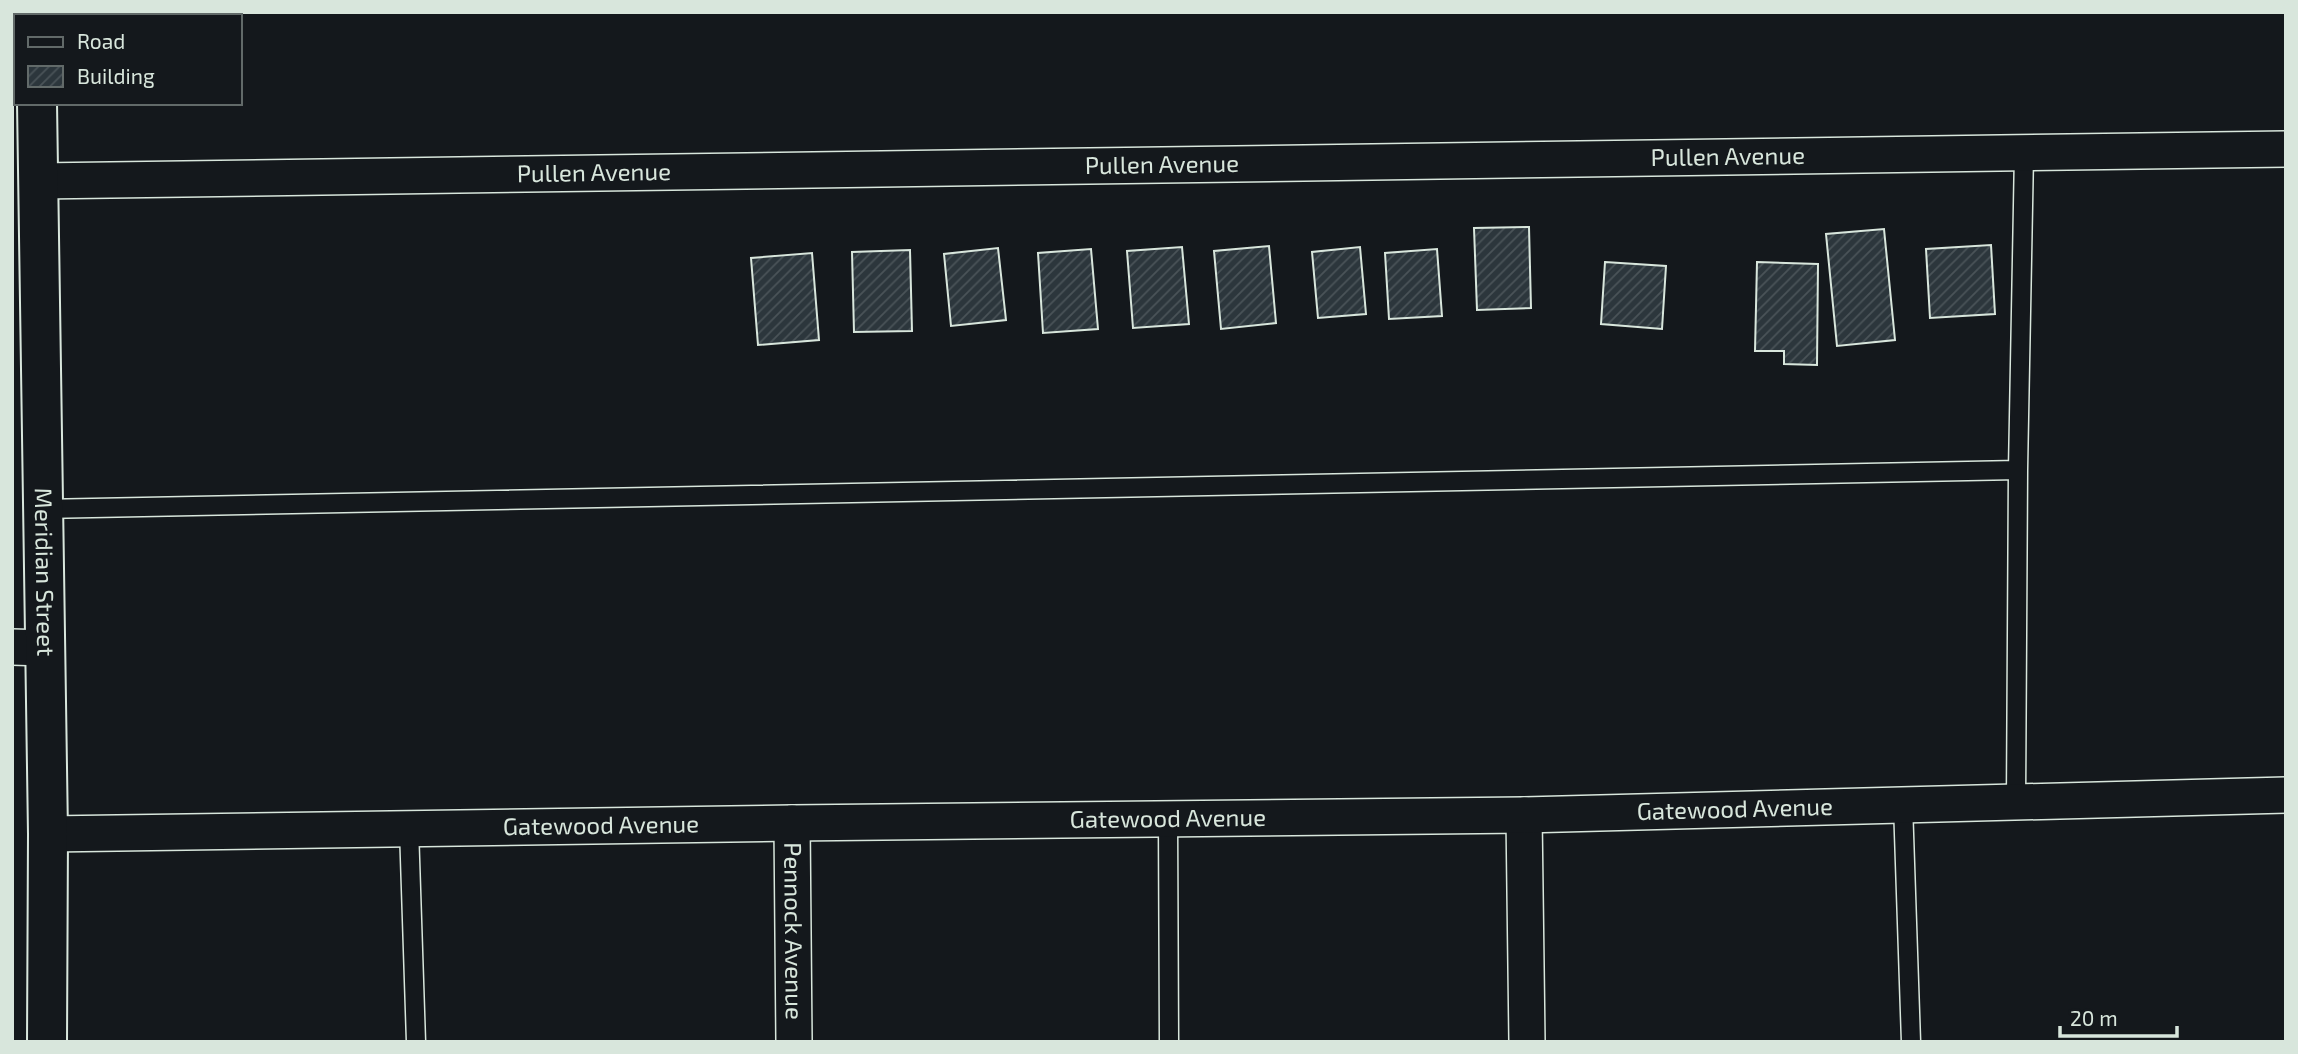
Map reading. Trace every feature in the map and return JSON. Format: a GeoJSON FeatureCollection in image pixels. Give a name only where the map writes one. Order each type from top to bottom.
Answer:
{"type":"FeatureCollection","features":[{"type":"Feature","properties":{"kind":"street","name":"Meridian Street"},"geometry":{"type":"LineString","coordinates":[[37,105],[42,509],[28,648],[48,834],[47,1042]]}},
{"type":"Feature","properties":{"kind":"street","name":"Pullen Avenue"},"geometry":{"type":"LineString","coordinates":[[38,181],[2286,149]]}},
{"type":"Feature","properties":{"kind":"street","name":"Gatewood Avenue"},"geometry":{"type":"LineString","coordinates":[[48,834],[1524,815],[2286,795]]}},
{"type":"Feature","properties":{"kind":"street"},"geometry":{"type":"LineString","coordinates":[[1524,815],[1527,1042]]}},
{"type":"Feature","properties":{"kind":"street","name":"Pennock Avenue"},"geometry":{"type":"LineString","coordinates":[[792,823],[794,1042]]}},
{"type":"Feature","properties":{"kind":"lane"},"geometry":{"type":"LineString","coordinates":[[2016,801],[2024,153]]}},
{"type":"Feature","properties":{"kind":"lane"},"geometry":{"type":"LineString","coordinates":[[42,509],[2018,470]]}},
{"type":"Feature","properties":{"kind":"lane"},"geometry":{"type":"LineString","coordinates":[[1903,804],[1911,1042]]}},
{"type":"Feature","properties":{"kind":"lane"},"geometry":{"type":"LineString","coordinates":[[1168,818],[1169,1042]]}},
{"type":"Feature","properties":{"kind":"lane"},"geometry":{"type":"LineString","coordinates":[[409,828],[416,1042]]}},
{"type":"Feature","properties":{"kind":"building"},"geometry":{"type":"Polygon","coordinates":[[[1529,227],[1531,308],[1477,310],[1474,228],[1529,227]]]}},
{"type":"Feature","properties":{"kind":"building"},"geometry":{"type":"Polygon","coordinates":[[[1884,229],[1895,340],[1837,346],[1826,234],[1884,229]]]}},
{"type":"Feature","properties":{"kind":"building"},"geometry":{"type":"Polygon","coordinates":[[[1991,245],[1995,314],[1930,318],[1926,249],[1991,245]]]}},
{"type":"Feature","properties":{"kind":"building"},"geometry":{"type":"Polygon","coordinates":[[[1269,246],[1276,323],[1221,329],[1214,251],[1269,246]]]}},
{"type":"Feature","properties":{"kind":"building"},"geometry":{"type":"Polygon","coordinates":[[[1182,247],[1189,324],[1133,328],[1127,251],[1182,247]]]}},
{"type":"Feature","properties":{"kind":"building"},"geometry":{"type":"Polygon","coordinates":[[[1360,247],[1366,314],[1318,318],[1312,252],[1360,247]]]}},
{"type":"Feature","properties":{"kind":"building"},"geometry":{"type":"Polygon","coordinates":[[[998,248],[1006,320],[951,326],[944,254],[998,248]]]}},
{"type":"Feature","properties":{"kind":"building"},"geometry":{"type":"Polygon","coordinates":[[[1091,249],[1098,329],[1043,333],[1038,253],[1091,249]]]}},
{"type":"Feature","properties":{"kind":"building"},"geometry":{"type":"Polygon","coordinates":[[[1437,249],[1442,316],[1389,319],[1385,253],[1437,249]]]}},
{"type":"Feature","properties":{"kind":"building"},"geometry":{"type":"Polygon","coordinates":[[[910,250],[912,331],[854,332],[852,252],[910,250]]]}},
{"type":"Feature","properties":{"kind":"building"},"geometry":{"type":"Polygon","coordinates":[[[812,253],[819,340],[758,345],[751,258],[812,253]]]}},
{"type":"Feature","properties":{"kind":"building"},"geometry":{"type":"Polygon","coordinates":[[[1605,262],[1666,266],[1662,329],[1601,324],[1605,262]]]}},
{"type":"Feature","properties":{"kind":"building"},"geometry":{"type":"Polygon","coordinates":[[[1757,262],[1818,264],[1817,365],[1784,364],[1784,351],[1755,351],[1757,262]]]}}]}
